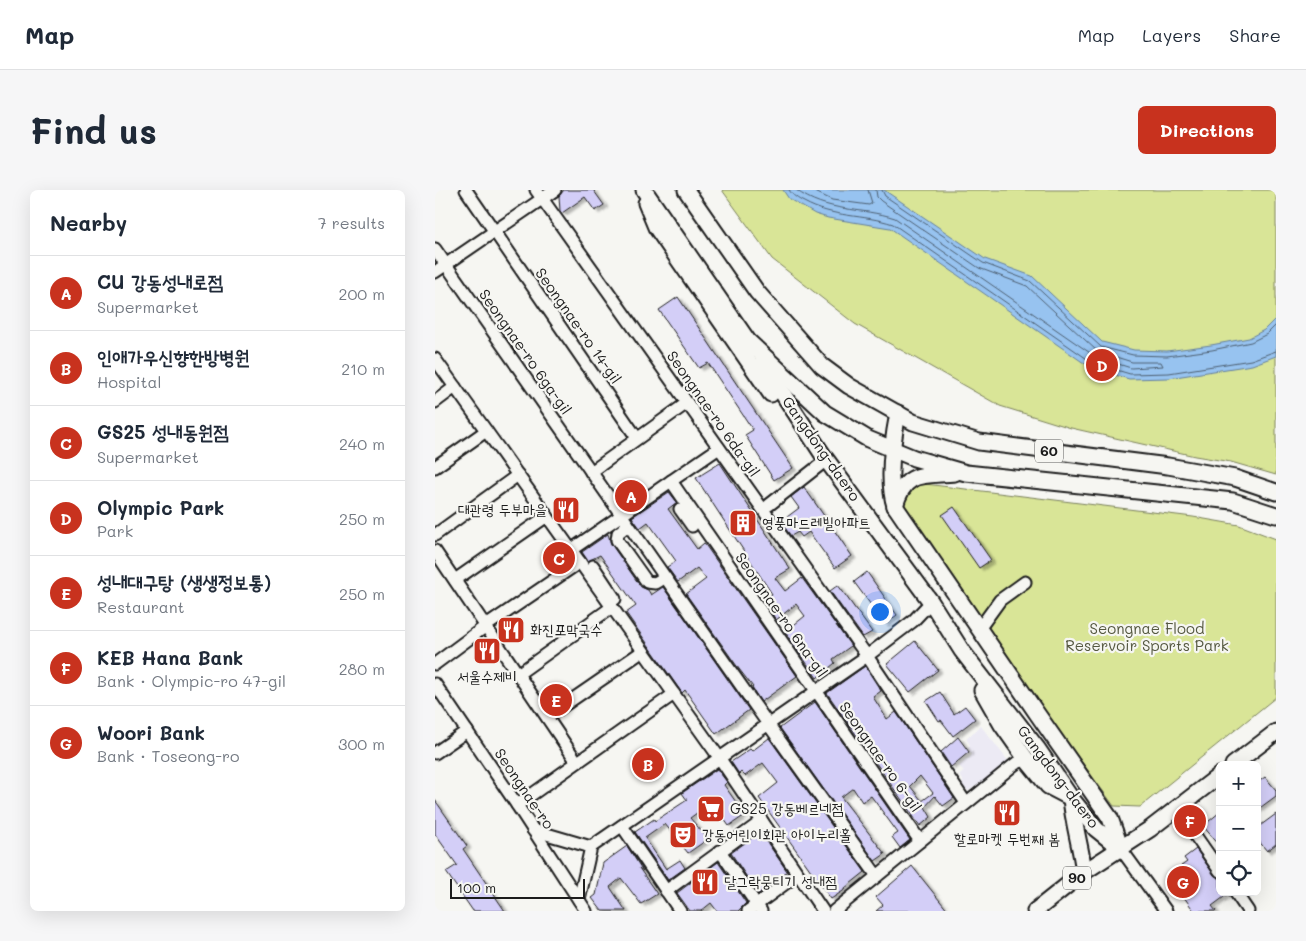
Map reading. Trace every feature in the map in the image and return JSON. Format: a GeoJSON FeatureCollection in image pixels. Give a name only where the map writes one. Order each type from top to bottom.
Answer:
{"type":"FeatureCollection","features":[{"type":"Feature","properties":{"kind":"main road"},"geometry":{"type":"LineString","coordinates":[[641,190],[655,227],[852,510],[901,563]]}},
{"type":"Feature","properties":{"kind":"main road","name":"Gangdong-daero"},"geometry":{"type":"LineString","coordinates":[[645,190],[825,458],[931,602],[962,651],[1037,748],[1071,798],[1096,829],[1121,848]]}},
{"type":"Feature","properties":{"kind":"main road","name":"60"},"geometry":{"type":"LineString","coordinates":[[686,190],[757,292],[822,366],[849,386],[913,422],[979,442],[1168,466],[1235,478],[1276,492]]}},
{"type":"Feature","properties":{"kind":"main road","name":"Gangdong-daero"},"geometry":{"type":"LineString","coordinates":[[748,341],[825,413],[868,439],[914,458],[966,473],[1233,501],[1276,515]]}},
{"type":"Feature","properties":{"kind":"main road"},"geometry":{"type":"LineString","coordinates":[[893,449],[898,413]]}},
{"type":"Feature","properties":{"kind":"main road","name":"Gangdong-daero"},"geometry":{"type":"LineString","coordinates":[[893,449],[892,495],[895,506],[1110,818],[1121,848]]}},
{"type":"Feature","properties":{"kind":"main road"},"geometry":{"type":"LineString","coordinates":[[895,506],[904,485],[910,479],[927,475],[966,473]]}},
{"type":"Feature","properties":{"kind":"main road"},"geometry":{"type":"LineString","coordinates":[[931,602],[940,596],[950,595],[962,603]]}},
{"type":"Feature","properties":{"kind":"main road"},"geometry":{"type":"LineString","coordinates":[[962,651],[1002,725],[1026,759],[1048,786],[1071,798],[1084,872]]}},
{"type":"Feature","properties":{"kind":"main road"},"geometry":{"type":"LineString","coordinates":[[1238,761],[1276,732]]}},
{"type":"Feature","properties":{"kind":"main road","name":"90"},"geometry":{"type":"LineString","coordinates":[[1035,911],[1084,872],[1150,830],[1216,778]]}},
{"type":"Feature","properties":{"kind":"street","name":"Seongnae-ro 14-gil"},"geometry":{"type":"LineString","coordinates":[[466,190],[637,438]]}},
{"type":"Feature","properties":{"kind":"street"},"geometry":{"type":"LineString","coordinates":[[435,272],[494,231],[539,194],[555,190]]}},
{"type":"Feature","properties":{"kind":"street","name":"Seongnae-ro 6da-gil"},"geometry":{"type":"LineString","coordinates":[[539,194],[867,656]]}},
{"type":"Feature","properties":{"kind":"street","name":"Seongnae-ro 6ga-gil"},"geometry":{"type":"LineString","coordinates":[[435,249],[624,520],[653,552],[665,577],[767,724]]}},
{"type":"Feature","properties":{"kind":"street"},"geometry":{"type":"LineString","coordinates":[[435,359],[571,550],[614,601]]}},
{"type":"Feature","properties":{"kind":"street"},"geometry":{"type":"LineString","coordinates":[[435,402],[455,387]]}},
{"type":"Feature","properties":{"kind":"street"},"geometry":{"type":"LineString","coordinates":[[591,472],[687,403]]}},
{"type":"Feature","properties":{"kind":"street"},"geometry":{"type":"LineString","coordinates":[[435,467],[487,431]]}},
{"type":"Feature","properties":{"kind":"street"},"geometry":{"type":"LineString","coordinates":[[571,550],[624,520],[671,481],[719,448]]}},
{"type":"Feature","properties":{"kind":"street"},"geometry":{"type":"LineString","coordinates":[[769,505],[820,464]]}},
{"type":"Feature","properties":{"kind":"street"},"geometry":{"type":"LineString","coordinates":[[435,535],[518,475]]}},
{"type":"Feature","properties":{"kind":"street","name":"Seongnae-ro 6na-gil"},"geometry":{"type":"LineString","coordinates":[[671,481],[692,526],[816,691]]}},
{"type":"Feature","properties":{"kind":"street"},"geometry":{"type":"LineString","coordinates":[[680,509],[692,526]]}},
{"type":"Feature","properties":{"kind":"street"},"geometry":{"type":"LineString","coordinates":[[455,580],[547,516]]}},
{"type":"Feature","properties":{"kind":"street"},"geometry":{"type":"LineString","coordinates":[[624,520],[617,540],[647,582],[655,583],[665,577]]}},
{"type":"Feature","properties":{"kind":"street"},"geometry":{"type":"LineString","coordinates":[[435,551],[577,762]]}},
{"type":"Feature","properties":{"kind":"street"},"geometry":{"type":"LineString","coordinates":[[435,664],[486,626],[580,562]]}},
{"type":"Feature","properties":{"kind":"street"},"geometry":{"type":"LineString","coordinates":[[593,566],[643,651],[719,758],[823,911]]}},
{"type":"Feature","properties":{"kind":"street"},"geometry":{"type":"LineString","coordinates":[[979,629],[1000,600],[1025,582]]}},
{"type":"Feature","properties":{"kind":"street"},"geometry":{"type":"LineString","coordinates":[[518,674],[614,601]]}},
{"type":"Feature","properties":{"kind":"street"},"geometry":{"type":"LineString","coordinates":[[580,907],[591,847],[867,656],[913,621],[931,602]]}},
{"type":"Feature","properties":{"kind":"street"},"geometry":{"type":"LineString","coordinates":[[547,717],[643,651]]}},
{"type":"Feature","properties":{"kind":"street"},"geometry":{"type":"LineString","coordinates":[[867,656],[966,804]]}},
{"type":"Feature","properties":{"kind":"street","name":"Seongnae-ro"},"geometry":{"type":"LineString","coordinates":[[435,684],[517,805],[580,907]]}},
{"type":"Feature","properties":{"kind":"street","name":"Seongnae-ro 6-gil"},"geometry":{"type":"LineString","coordinates":[[816,691],[920,841]]}},
{"type":"Feature","properties":{"kind":"street"},"geometry":{"type":"LineString","coordinates":[[517,805],[674,694]]}},
{"type":"Feature","properties":{"kind":"street"},"geometry":{"type":"LineString","coordinates":[[767,724],[877,876]]}},
{"type":"Feature","properties":{"kind":"street"},"geometry":{"type":"LineString","coordinates":[[435,753],[467,731]]}},
{"type":"Feature","properties":{"kind":"street"},"geometry":{"type":"LineString","coordinates":[[834,911],[1015,764],[1026,759]]}},
{"type":"Feature","properties":{"kind":"street"},"geometry":{"type":"LineString","coordinates":[[1176,808],[1216,865]]}},
{"type":"Feature","properties":{"kind":"street"},"geometry":{"type":"LineString","coordinates":[[666,890],[761,820]]}},
{"type":"Feature","properties":{"kind":"street"},"geometry":{"type":"LineString","coordinates":[[621,826],[680,911]]}},
{"type":"Feature","properties":{"kind":"street"},"geometry":{"type":"LineString","coordinates":[[533,830],[591,847]]}},
{"type":"Feature","properties":{"kind":"street"},"geometry":{"type":"LineString","coordinates":[[1121,848],[1165,911]]}},
{"type":"Feature","properties":{"kind":"street"},"geometry":{"type":"LineString","coordinates":[[719,851],[756,909],[798,874]]}},
{"type":"Feature","properties":{"kind":"street"},"geometry":{"type":"LineString","coordinates":[[1238,896],[1248,911]]}},
{"type":"Feature","properties":{"kind":"shaded area"},"geometry":{"type":"Polygon","coordinates":[[[981,726],[1009,762],[969,791],[962,787],[963,780],[959,776],[964,771],[959,766],[972,755],[968,749],[970,745],[966,739],[981,726]]]}},
{"type":"Feature","properties":{"kind":"green space"},"geometry":{"type":"Polygon","coordinates":[[[722,190],[1276,190],[1276,475],[1231,462],[1195,456],[1071,428],[1000,406],[855,324],[772,259],[722,190]]]}},
{"type":"Feature","properties":{"kind":"green space","name":"Seongnae Flood Reservoir Sports Park"},"geometry":{"type":"Polygon","coordinates":[[[925,484],[1193,517],[1239,525],[1276,539],[1276,697],[1140,807],[1114,806],[1012,667],[904,505],[905,496],[909,490],[925,484]]]}},
{"type":"Feature","properties":{"kind":"water"},"geometry":{"type":"Polygon","coordinates":[[[783,190],[884,190],[985,259],[1032,276],[1102,342],[1134,350],[1167,351],[1211,345],[1249,338],[1264,330],[1276,318],[1276,356],[1252,365],[1169,378],[1129,379],[1091,368],[890,228],[828,218],[815,214],[789,199],[783,190]]]}},
{"type":"Feature","properties":{"kind":"building"},"geometry":{"type":"Polygon","coordinates":[[[564,190],[595,190],[604,205],[595,211],[585,197],[562,213],[560,211],[559,196],[564,190]]]}},
{"type":"Feature","properties":{"kind":"building"},"geometry":{"type":"Polygon","coordinates":[[[678,297],[793,468],[774,480],[745,435],[753,430],[708,363],[699,368],[659,310],[678,297]]]}},
{"type":"Feature","properties":{"kind":"building"},"geometry":{"type":"Polygon","coordinates":[[[720,463],[790,569],[775,578],[785,591],[802,578],[851,646],[833,659],[835,663],[817,678],[785,632],[805,616],[796,604],[776,620],[763,600],[772,594],[696,478],[720,463]]]}},
{"type":"Feature","properties":{"kind":"building"},"geometry":{"type":"Polygon","coordinates":[[[804,487],[852,556],[835,568],[809,532],[802,537],[798,532],[791,536],[782,524],[788,519],[787,517],[799,508],[791,497],[804,487]]]}},
{"type":"Feature","properties":{"kind":"building"},"geometry":{"type":"Polygon","coordinates":[[[669,492],[677,502],[668,509],[697,549],[704,543],[797,676],[761,702],[753,687],[686,594],[706,579],[697,568],[678,582],[667,567],[676,561],[648,522],[640,528],[632,517],[669,492]]]}},
{"type":"Feature","properties":{"kind":"building"},"geometry":{"type":"Polygon","coordinates":[[[954,507],[991,560],[979,568],[942,515],[954,507]]]}},
{"type":"Feature","properties":{"kind":"building"},"geometry":{"type":"Polygon","coordinates":[[[608,534],[611,544],[641,587],[648,590],[651,595],[663,587],[749,710],[716,734],[685,690],[682,693],[626,613],[636,606],[600,555],[588,561],[582,552],[608,534]]]}},
{"type":"Feature","properties":{"kind":"building"},"geometry":{"type":"Polygon","coordinates":[[[867,572],[897,615],[885,624],[854,582],[867,572]]]}},
{"type":"Feature","properties":{"kind":"building"},"geometry":{"type":"Polygon","coordinates":[[[838,585],[872,632],[863,637],[830,591],[838,585]]]}},
{"type":"Feature","properties":{"kind":"building"},"geometry":{"type":"Polygon","coordinates":[[[915,641],[938,670],[910,692],[887,664],[915,641]]]}},
{"type":"Feature","properties":{"kind":"building"},"geometry":{"type":"Polygon","coordinates":[[[865,666],[881,691],[873,697],[887,719],[896,712],[954,798],[943,806],[935,796],[925,807],[931,817],[920,826],[827,693],[865,666]],[[920,776],[910,786],[922,801],[933,793],[920,776]]]}},
{"type":"Feature","properties":{"kind":"building"},"geometry":{"type":"Polygon","coordinates":[[[940,692],[954,714],[965,706],[975,719],[953,736],[941,720],[939,721],[926,701],[940,692]]]}},
{"type":"Feature","properties":{"kind":"building"},"geometry":{"type":"Polygon","coordinates":[[[815,702],[910,840],[900,848],[892,837],[898,833],[871,796],[862,802],[853,788],[841,797],[885,854],[875,861],[780,728],[815,702]]]}},
{"type":"Feature","properties":{"kind":"building"},"geometry":{"type":"Polygon","coordinates":[[[958,737],[969,752],[951,767],[941,752],[958,737]]]}},
{"type":"Feature","properties":{"kind":"building"},"geometry":{"type":"Polygon","coordinates":[[[769,738],[865,872],[831,899],[759,798],[778,783],[763,763],[745,776],[741,772],[739,774],[731,762],[750,749],[752,751],[769,738]]]}},
{"type":"Feature","properties":{"kind":"building"},"geometry":{"type":"Polygon","coordinates":[[[717,769],[727,782],[724,785],[745,815],[729,826],[712,802],[690,818],[708,839],[688,853],[665,824],[645,838],[666,869],[680,860],[685,868],[668,880],[635,832],[687,800],[682,793],[717,769]]]}},
{"type":"Feature","properties":{"kind":"building"},"geometry":{"type":"Polygon","coordinates":[[[1265,777],[1276,790],[1276,796],[1261,807],[1261,806],[1261,780],[1265,777]]]}},
{"type":"Feature","properties":{"kind":"building"},"geometry":{"type":"Polygon","coordinates":[[[435,800],[467,846],[463,849],[505,911],[473,911],[446,872],[457,865],[435,834],[435,800]]]}},
{"type":"Feature","properties":{"kind":"building"},"geometry":{"type":"Polygon","coordinates":[[[1276,814],[1276,844],[1267,851],[1261,844],[1261,825],[1276,814]]]}},
{"type":"Feature","properties":{"kind":"building"},"geometry":{"type":"Polygon","coordinates":[[[1216,815],[1216,841],[1203,826],[1216,815]]]}},
{"type":"Feature","properties":{"kind":"building"},"geometry":{"type":"Polygon","coordinates":[[[760,832],[787,871],[758,894],[731,853],[760,832]]]}},
{"type":"Feature","properties":{"kind":"building"},"geometry":{"type":"Polygon","coordinates":[[[627,846],[657,894],[641,904],[621,878],[610,887],[626,911],[602,911],[592,898],[596,895],[603,863],[627,846]]]}},
{"type":"Feature","properties":{"kind":"building"},"geometry":{"type":"Polygon","coordinates":[[[1196,849],[1216,876],[1216,896],[1225,896],[1212,906],[1216,911],[1194,911],[1168,875],[1187,862],[1184,858],[1196,849]]]}},
{"type":"Feature","properties":{"kind":"building"},"geometry":{"type":"Polygon","coordinates":[[[718,862],[746,903],[738,911],[717,911],[711,903],[701,911],[690,911],[677,893],[718,862]]]}},
{"type":"Feature","properties":{"kind":"building"},"geometry":{"type":"Polygon","coordinates":[[[912,866],[948,911],[876,911],[883,905],[876,897],[912,866]]]}},
{"type":"Feature","properties":{"kind":"place","name":"Olympic Park"},"geometry":{"type":"Point","coordinates":[1102,365]}},
{"type":"Feature","properties":{"kind":"place","name":"CU 강동성내로점"},"geometry":{"type":"Point","coordinates":[631,496]}},
{"type":"Feature","properties":{"kind":"place","name":"대관령 두부마을"},"geometry":{"type":"Point","coordinates":[566,510]}},
{"type":"Feature","properties":{"kind":"place","name":"영풍마드레빌아파트"},"geometry":{"type":"Point","coordinates":[743,523]}},
{"type":"Feature","properties":{"kind":"place","name":"GS25 성내동원점"},"geometry":{"type":"Point","coordinates":[559,558]}},
{"type":"Feature","properties":{"kind":"place","name":"화진포막국수"},"geometry":{"type":"Point","coordinates":[511,630]}},
{"type":"Feature","properties":{"kind":"place","name":"서울수제비"},"geometry":{"type":"Point","coordinates":[487,651]}},
{"type":"Feature","properties":{"kind":"place","name":"성내대구탕 (생생정보통)"},"geometry":{"type":"Point","coordinates":[556,700]}},
{"type":"Feature","properties":{"kind":"place","name":"인애가우신향한방병원"},"geometry":{"type":"Point","coordinates":[648,764]}},
{"type":"Feature","properties":{"kind":"place","name":"GS25 강동베르네점"},"geometry":{"type":"Point","coordinates":[711,809]}},
{"type":"Feature","properties":{"kind":"place","name":"할로마켓 두번째 봄"},"geometry":{"type":"Point","coordinates":[1007,813]}},
{"type":"Feature","properties":{"kind":"place","name":"KEB Hana Bank"},"geometry":{"type":"Point","coordinates":[1190,821]}},
{"type":"Feature","properties":{"kind":"place","name":"강동어린이회관 아이누리홀"},"geometry":{"type":"Point","coordinates":[683,835]}},
{"type":"Feature","properties":{"kind":"place","name":"달그락뭉티기 성내점"},"geometry":{"type":"Point","coordinates":[705,882]}},
{"type":"Feature","properties":{"kind":"place","name":"Woori Bank"},"geometry":{"type":"Point","coordinates":[1183,882]}}]}
